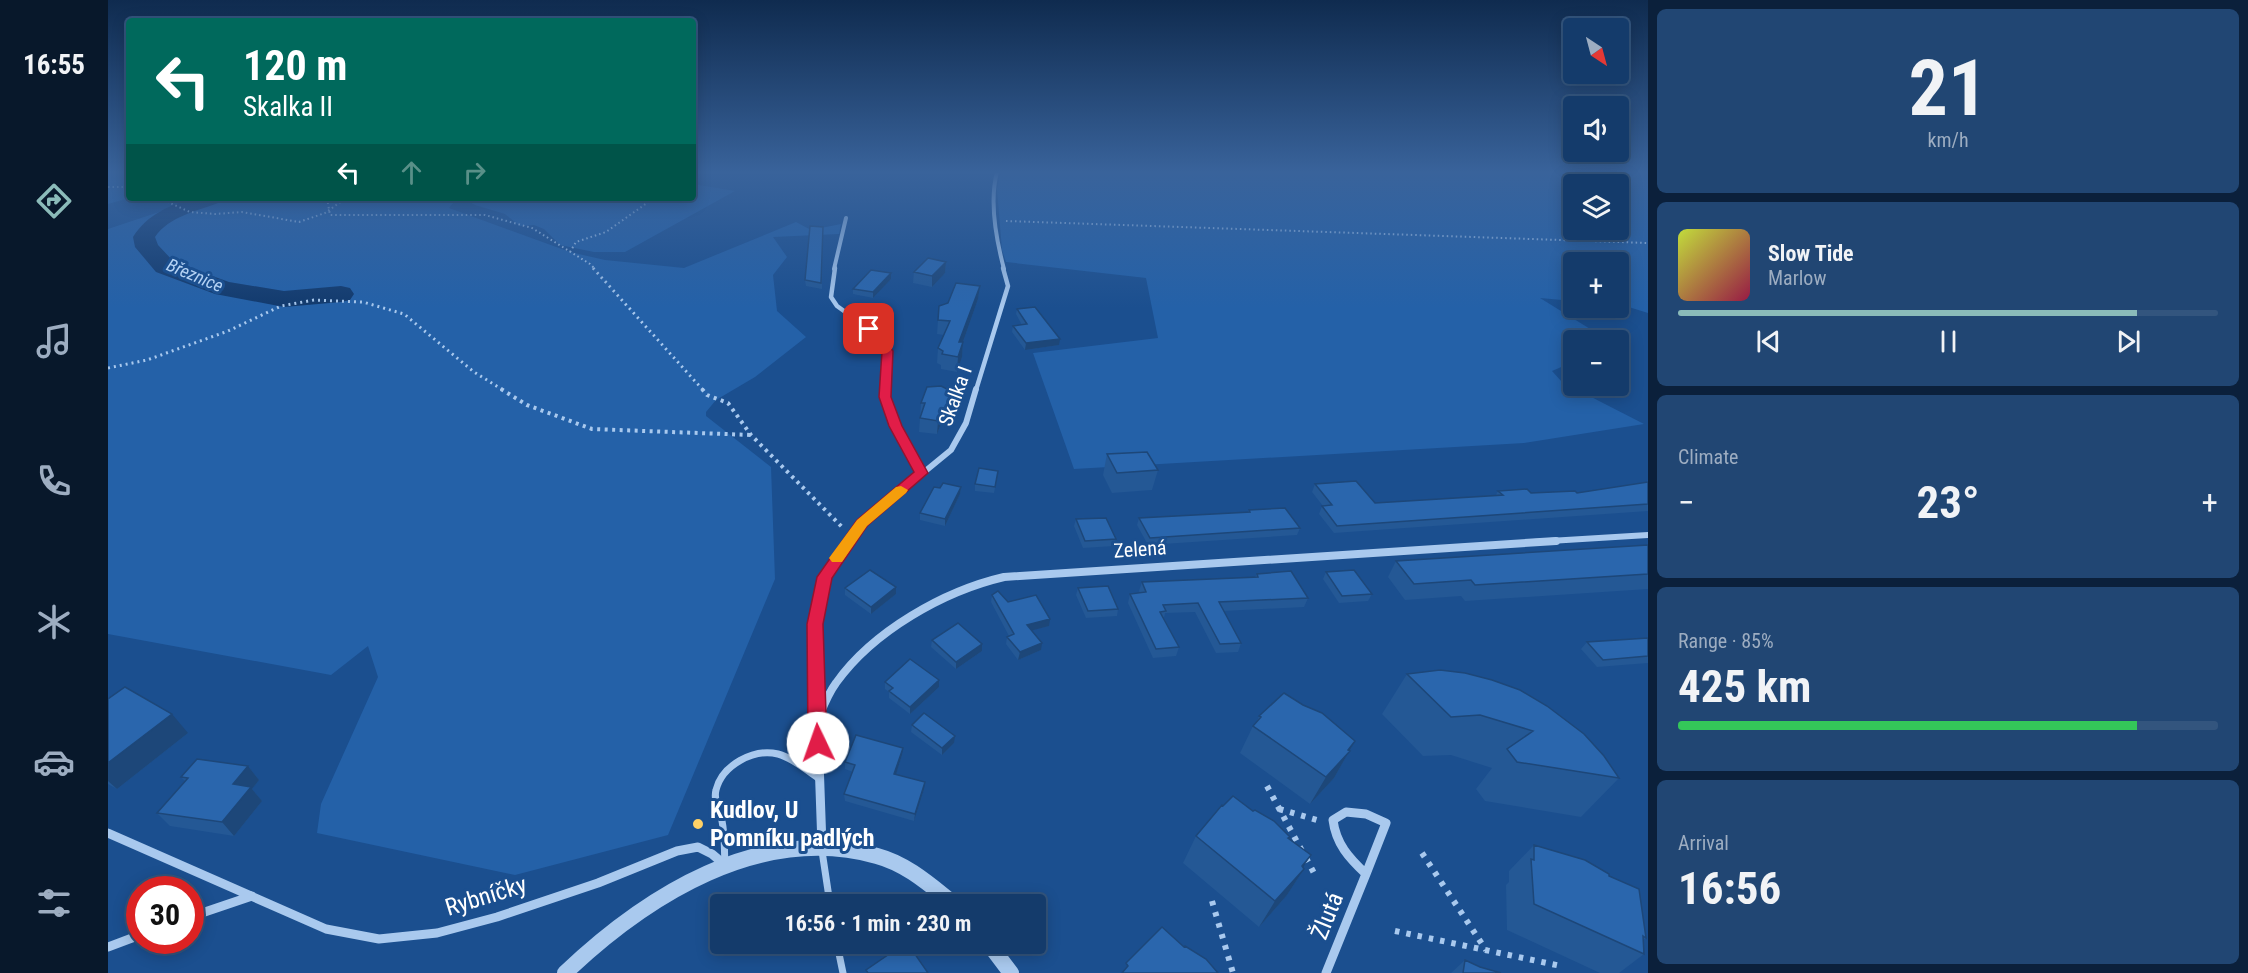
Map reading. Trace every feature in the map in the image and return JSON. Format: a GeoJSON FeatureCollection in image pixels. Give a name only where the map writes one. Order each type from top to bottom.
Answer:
{"type":"FeatureCollection","features":[{"type":"Feature","properties":{"kind":"street","name":"Skalka I"},"geometry":{"type":"LineString","coordinates":[[816,724],[815,624],[825,577],[862,523],[951,450],[966,423],[1008,286],[998,248],[996,217]]}},
{"type":"Feature","properties":{"kind":"street"},"geometry":{"type":"LineString","coordinates":[[846,218],[831,284],[831,297],[837,306],[869,329],[888,351],[885,397],[896,426],[921,473]]}},
{"type":"Feature","properties":{"kind":"street","name":"Zelená"},"geometry":{"type":"LineString","coordinates":[[822,846],[816,724],[824,705],[838,681],[880,641],[923,608],[955,591],[1004,577],[1648,535]]}},
{"type":"Feature","properties":{"kind":"street","name":"Žlutá"},"geometry":{"type":"LineString","coordinates":[[1326,973],[1366,874],[1386,823],[1354,810],[1341,812],[1333,819],[1334,833],[1339,846],[1366,874]]}},
{"type":"Feature","properties":{"kind":"street","name":"Rybníčky"},"geometry":{"type":"LineString","coordinates":[[108,833],[326,929],[379,939],[437,933],[497,916],[598,883],[677,851],[698,847],[712,854],[725,866]]}},
{"type":"Feature","properties":{"kind":"street"},"geometry":{"type":"LineString","coordinates":[[565,973],[602,938],[662,895],[693,878],[776,851],[822,846],[854,848],[905,867],[942,894]]}},
{"type":"Feature","properties":{"kind":"street"},"geometry":{"type":"LineString","coordinates":[[204,912],[252,896]]}},
{"type":"Feature","properties":{"kind":"street"},"geometry":{"type":"LineString","coordinates":[[108,947],[126,940]]}},
{"type":"Feature","properties":{"kind":"street"},"geometry":{"type":"LineString","coordinates":[[997,954],[1011,973]]}},
{"type":"Feature","properties":{"kind":"lane"},"geometry":{"type":"LineString","coordinates":[[725,866],[722,820],[715,806],[717,789],[723,776],[737,762],[759,754],[778,754],[820,780]]}},
{"type":"Feature","properties":{"kind":"lane"},"geometry":{"type":"LineString","coordinates":[[822,846],[828,894]]}},
{"type":"Feature","properties":{"kind":"lane"},"geometry":{"type":"LineString","coordinates":[[839,954],[843,973]]}},
{"type":"Feature","properties":{"kind":"path"},"geometry":{"type":"LineString","coordinates":[[273,217],[299,222],[314,217]]}},
{"type":"Feature","properties":{"kind":"path"},"geometry":{"type":"LineString","coordinates":[[494,217],[532,228],[590,264],[707,395],[728,403],[751,435],[851,536]]}},
{"type":"Feature","properties":{"kind":"path"},"geometry":{"type":"LineString","coordinates":[[570,252],[576,242],[606,232],[625,217]]}},
{"type":"Feature","properties":{"kind":"path"},"geometry":{"type":"LineString","coordinates":[[996,221],[1648,243]]}},
{"type":"Feature","properties":{"kind":"path"},"geometry":{"type":"LineString","coordinates":[[108,368],[147,360],[228,332],[280,306],[315,300],[363,302],[404,314],[474,372],[527,405],[592,429],[751,435]]}},
{"type":"Feature","properties":{"kind":"path"},"geometry":{"type":"LineString","coordinates":[[1267,786],[1316,875]]}},
{"type":"Feature","properties":{"kind":"path"},"geometry":{"type":"LineString","coordinates":[[1279,809],[1317,820]]}},
{"type":"Feature","properties":{"kind":"path"},"geometry":{"type":"LineString","coordinates":[[1422,853],[1486,950]]}},
{"type":"Feature","properties":{"kind":"path"},"geometry":{"type":"LineString","coordinates":[[1212,902],[1233,973]]}},
{"type":"Feature","properties":{"kind":"path"},"geometry":{"type":"LineString","coordinates":[[1395,931],[1560,966]]}},
{"type":"Feature","properties":{"kind":"shaded area"},"geometry":{"type":"Polygon","coordinates":[[[143,217],[475,217],[570,252],[605,260],[684,268],[796,222],[811,230],[841,224],[839,234],[773,237],[787,257],[773,275],[777,311],[806,337],[755,377],[716,400],[706,412],[706,416],[771,467],[775,579],[668,835],[515,875],[317,833],[321,804],[378,677],[368,646],[331,675],[108,634],[108,229],[143,217]]]}},
{"type":"Feature","properties":{"kind":"shaded area"},"geometry":{"type":"Polygon","coordinates":[[[509,217],[687,217],[625,252],[594,252],[560,245],[544,229],[534,225],[520,226],[509,217]]]}},
{"type":"Feature","properties":{"kind":"shaded area"},"geometry":{"type":"Polygon","coordinates":[[[999,217],[1563,217],[1563,240],[1629,240],[1629,217],[1648,217],[1648,313],[1629,307],[1629,252],[1563,252],[1563,300],[1540,298],[1563,312],[1563,318],[1572,318],[1592,330],[1563,330],[1563,366],[1552,371],[1563,383],[1563,396],[1589,396],[1644,424],[1524,443],[1074,469],[1033,353],[1158,338],[1146,278],[1006,262],[1002,250],[999,217]]]}},
{"type":"Feature","properties":{"kind":"building"},"geometry":{"type":"Polygon","coordinates":[[[810,226],[823,227],[821,283],[805,280],[810,226]]]}},
{"type":"Feature","properties":{"kind":"building"},"geometry":{"type":"Polygon","coordinates":[[[928,258],[946,262],[932,276],[914,272],[928,258]]]}},
{"type":"Feature","properties":{"kind":"building"},"geometry":{"type":"Polygon","coordinates":[[[871,270],[891,273],[873,292],[853,289],[871,270]]]}},
{"type":"Feature","properties":{"kind":"building"},"geometry":{"type":"Polygon","coordinates":[[[956,283],[980,286],[959,342],[963,342],[958,357],[942,354],[943,351],[938,348],[950,321],[938,320],[939,306],[948,303],[956,283]]]}},
{"type":"Feature","properties":{"kind":"building"},"geometry":{"type":"Polygon","coordinates":[[[1035,307],[1060,339],[1026,343],[1013,326],[1027,324],[1017,309],[1035,307]]]}},
{"type":"Feature","properties":{"kind":"building"},"geometry":{"type":"Polygon","coordinates":[[[941,386],[949,390],[951,399],[946,408],[943,408],[938,421],[920,418],[925,403],[921,403],[927,387],[941,386]]]}},
{"type":"Feature","properties":{"kind":"building"},"geometry":{"type":"Polygon","coordinates":[[[1147,452],[1158,470],[1117,473],[1107,454],[1147,452]]]}},
{"type":"Feature","properties":{"kind":"building"},"geometry":{"type":"Polygon","coordinates":[[[979,468],[998,471],[995,487],[975,484],[979,468]]]}},
{"type":"Feature","properties":{"kind":"building"},"geometry":{"type":"Polygon","coordinates":[[[1356,481],[1375,503],[1503,495],[1498,491],[1527,489],[1531,493],[1575,491],[1577,493],[1648,482],[1648,504],[1337,526],[1322,506],[1332,505],[1315,484],[1356,481]]]}},
{"type":"Feature","properties":{"kind":"building"},"geometry":{"type":"Polygon","coordinates":[[[943,483],[961,487],[945,519],[920,513],[934,487],[940,488],[943,483]]]}},
{"type":"Feature","properties":{"kind":"building"},"geometry":{"type":"Polygon","coordinates":[[[1285,508],[1300,528],[1150,538],[1139,518],[1250,512],[1249,510],[1285,508]]]}},
{"type":"Feature","properties":{"kind":"building"},"geometry":{"type":"Polygon","coordinates":[[[1106,518],[1116,539],[1085,541],[1076,519],[1106,518]]]}},
{"type":"Feature","properties":{"kind":"building"},"geometry":{"type":"Polygon","coordinates":[[[1648,545],[1648,574],[1475,585],[1471,580],[1414,584],[1396,561],[1648,545]]]}},
{"type":"Feature","properties":{"kind":"building"},"geometry":{"type":"Polygon","coordinates":[[[870,570],[896,587],[871,607],[845,588],[870,570]]]}},
{"type":"Feature","properties":{"kind":"building"},"geometry":{"type":"Polygon","coordinates":[[[1354,570],[1372,594],[1342,596],[1326,572],[1354,570]]]}},
{"type":"Feature","properties":{"kind":"building"},"geometry":{"type":"Polygon","coordinates":[[[1291,571],[1308,598],[1219,602],[1241,643],[1220,644],[1198,603],[1163,605],[1166,611],[1160,612],[1179,647],[1156,649],[1130,594],[1146,592],[1142,582],[1258,577],[1257,574],[1291,571]]]}},
{"type":"Feature","properties":{"kind":"building"},"geometry":{"type":"Polygon","coordinates":[[[1108,586],[1118,609],[1088,611],[1078,588],[1108,586]]]}},
{"type":"Feature","properties":{"kind":"building"},"geometry":{"type":"Polygon","coordinates":[[[998,591],[1008,602],[1036,595],[1050,619],[1027,625],[1042,643],[1020,652],[1007,637],[1014,634],[992,595],[998,591]]]}},
{"type":"Feature","properties":{"kind":"building"},"geometry":{"type":"Polygon","coordinates":[[[958,623],[982,644],[956,662],[932,640],[958,623]]]}},
{"type":"Feature","properties":{"kind":"building"},"geometry":{"type":"Polygon","coordinates":[[[1648,638],[1648,656],[1603,660],[1587,642],[1648,638]]]}},
{"type":"Feature","properties":{"kind":"building"},"geometry":{"type":"Polygon","coordinates":[[[910,659],[939,680],[910,707],[889,691],[893,688],[885,682],[910,659]]]}},
{"type":"Feature","properties":{"kind":"building"},"geometry":{"type":"Polygon","coordinates":[[[1440,670],[1492,680],[1520,690],[1547,706],[1584,734],[1604,756],[1619,778],[1517,762],[1507,749],[1533,731],[1480,715],[1451,717],[1407,674],[1440,670]]]}},
{"type":"Feature","properties":{"kind":"building"},"geometry":{"type":"Polygon","coordinates":[[[125,687],[172,714],[108,763],[108,699],[125,687]]]}},
{"type":"Feature","properties":{"kind":"building"},"geometry":{"type":"Polygon","coordinates":[[[1284,693],[1322,713],[1355,741],[1348,750],[1350,751],[1326,777],[1253,726],[1261,717],[1259,716],[1284,693]]]}},
{"type":"Feature","properties":{"kind":"building"},"geometry":{"type":"Polygon","coordinates":[[[924,713],[955,736],[942,748],[912,725],[924,713]]]}},
{"type":"Feature","properties":{"kind":"building"},"geometry":{"type":"Polygon","coordinates":[[[856,735],[903,748],[894,774],[925,782],[915,814],[844,794],[855,765],[845,762],[856,735]]]}},
{"type":"Feature","properties":{"kind":"building"},"geometry":{"type":"Polygon","coordinates":[[[197,759],[248,766],[233,784],[251,787],[222,822],[157,813],[188,778],[181,777],[197,759]]]}},
{"type":"Feature","properties":{"kind":"building"},"geometry":{"type":"Polygon","coordinates":[[[1233,796],[1253,811],[1274,821],[1290,837],[1288,838],[1311,855],[1302,866],[1304,869],[1275,901],[1196,836],[1222,805],[1233,796]]]}},
{"type":"Feature","properties":{"kind":"building"},"geometry":{"type":"Polygon","coordinates":[[[1534,845],[1585,860],[1609,876],[1639,889],[1646,938],[1643,936],[1644,954],[1534,904],[1531,859],[1534,860],[1534,845]]]}},
{"type":"Feature","properties":{"kind":"building"},"geometry":{"type":"Polygon","coordinates":[[[1162,927],[1184,947],[1206,959],[1218,973],[1122,973],[1128,966],[1126,963],[1162,927]]]}},
{"type":"Feature","properties":{"kind":"building"},"geometry":{"type":"Polygon","coordinates":[[[889,954],[915,954],[928,973],[868,973],[866,970],[889,954]]]}},
{"type":"Feature","properties":{"kind":"building"},"geometry":{"type":"Polygon","coordinates":[[[1465,960],[1480,967],[1501,973],[1463,973],[1465,960]]]}},
{"type":"Feature","properties":{"kind":"waterway","name":"Březnice"},"geometry":{"type":"LineString","coordinates":[[163,217],[149,229],[144,237],[147,247],[165,267],[224,289],[284,299],[341,294]]}},
{"type":"Feature","properties":{"kind":"slow traffic"},"geometry":{"type":"LineString","coordinates":[[837,558],[862,523],[901,490]]}},
{"type":"Feature","properties":{"kind":"place","name":"Kudlov, U Pomníku padlých"},"geometry":{"type":"Point","coordinates":[698,824]}},
{"type":"Feature","properties":{"kind":"route"},"geometry":{"type":"LineString","coordinates":[[818,743],[815,624],[825,577],[862,523],[921,473],[896,426],[885,397],[888,351],[869,329]]}}]}
